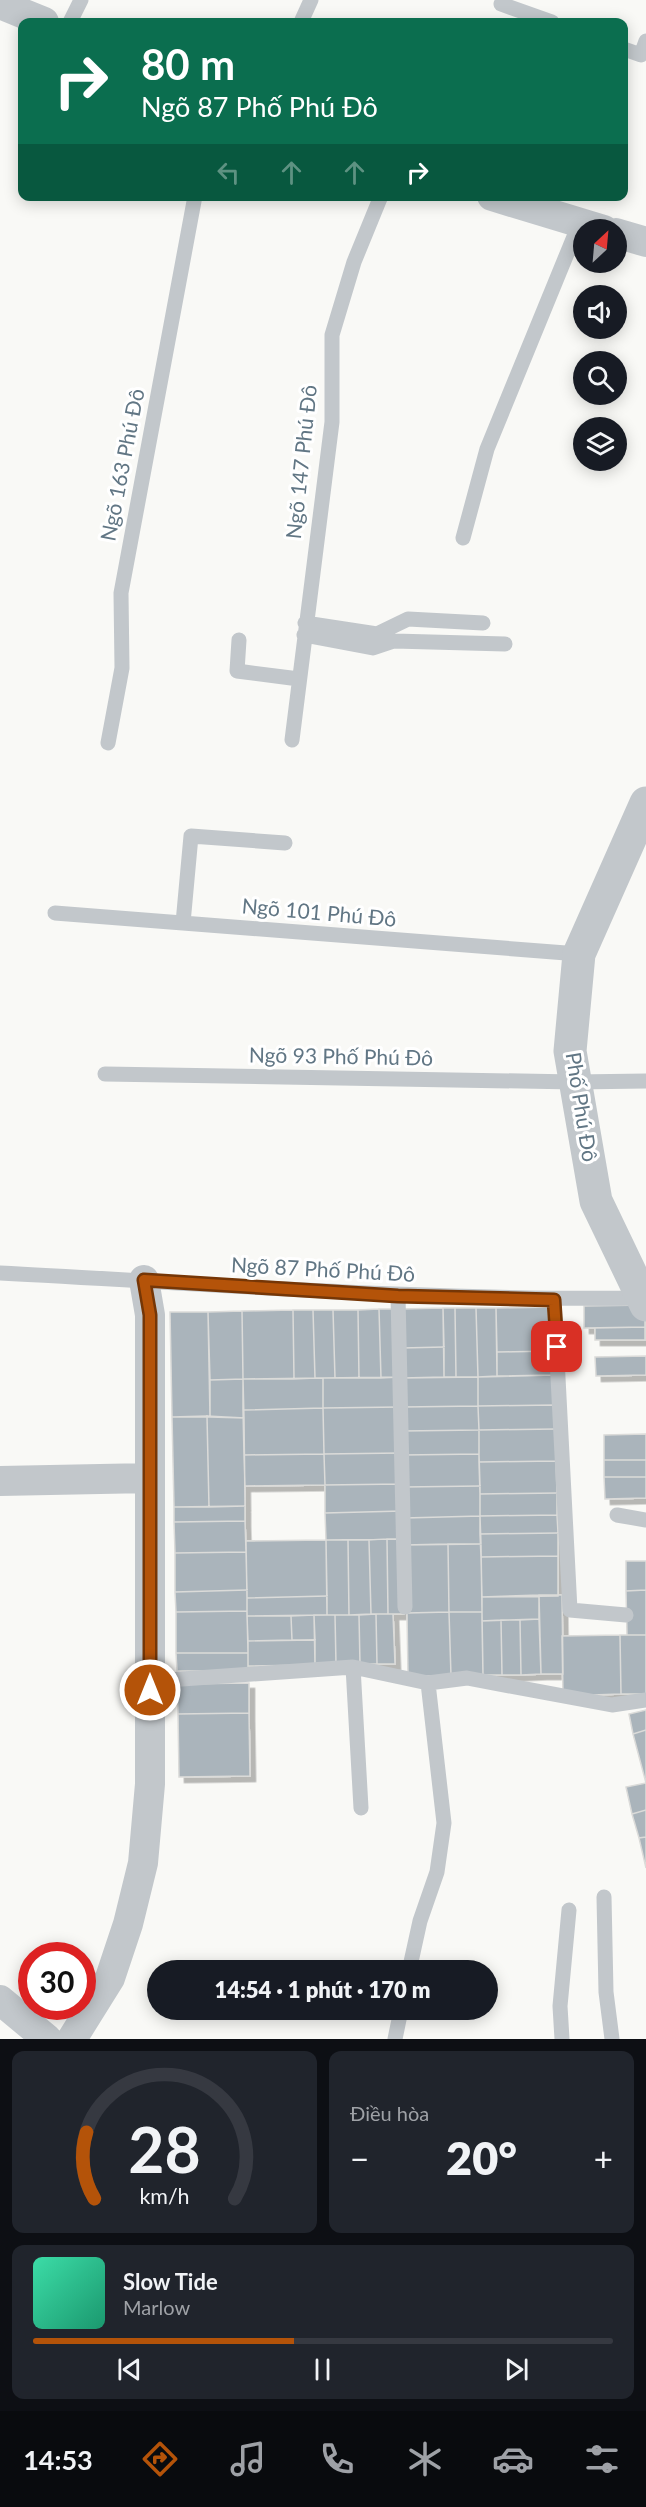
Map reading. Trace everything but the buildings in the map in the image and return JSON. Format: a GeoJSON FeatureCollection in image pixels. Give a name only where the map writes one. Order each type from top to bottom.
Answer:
{"type":"FeatureCollection","features":[{"type":"Feature","properties":{"kind":"street"},"geometry":{"type":"LineString","coordinates":[[3,7],[33,18]]}},
{"type":"Feature","properties":{"kind":"street"},"geometry":{"type":"LineString","coordinates":[[509,201],[573,220]]}},
{"type":"Feature","properties":{"kind":"street"},"geometry":{"type":"LineString","coordinates":[[627,236],[646,242]]}},
{"type":"Feature","properties":{"kind":"street","name":"Phố Phú Đô"},"geometry":{"type":"LineString","coordinates":[[645,1302],[596,1201],[570,1051],[579,954],[646,803]]}},
{"type":"Feature","properties":{"kind":"street"},"geometry":{"type":"LineString","coordinates":[[72,2039],[110,1978],[128,1924],[143,1863],[150,1784],[150,1315],[144,1280]]}},
{"type":"Feature","properties":{"kind":"street"},"geometry":{"type":"LineString","coordinates":[[0,1480],[150,1478]]}},
{"type":"Feature","properties":{"kind":"street"},"geometry":{"type":"LineString","coordinates":[[0,2000],[47,2039]]}},
{"type":"Feature","properties":{"kind":"lane"},"geometry":{"type":"LineString","coordinates":[[72,18],[81,0]]}},
{"type":"Feature","properties":{"kind":"lane"},"geometry":{"type":"LineString","coordinates":[[303,18],[311,0]]}},
{"type":"Feature","properties":{"kind":"lane"},"geometry":{"type":"LineString","coordinates":[[501,4],[541,18]]}},
{"type":"Feature","properties":{"kind":"lane"},"geometry":{"type":"LineString","coordinates":[[628,50],[641,55],[646,41]]}},
{"type":"Feature","properties":{"kind":"lane","name":"Ngõ 163 Phú Đô"},"geometry":{"type":"LineString","coordinates":[[108,743],[122,668],[121,592],[194,201]]}},
{"type":"Feature","properties":{"kind":"lane","name":"Ngõ 147 Phú Đô"},"geometry":{"type":"LineString","coordinates":[[292,740],[332,422],[333,335],[354,262],[379,201]]}},
{"type":"Feature","properties":{"kind":"lane"},"geometry":{"type":"LineString","coordinates":[[463,538],[487,448],[573,266]]}},
{"type":"Feature","properties":{"kind":"lane"},"geometry":{"type":"LineString","coordinates":[[305,629],[377,634],[408,619],[483,623]]}},
{"type":"Feature","properties":{"kind":"lane"},"geometry":{"type":"LineString","coordinates":[[305,629],[373,648],[394,641],[505,644]]}},
{"type":"Feature","properties":{"kind":"lane"},"geometry":{"type":"LineString","coordinates":[[238,640],[237,671],[299,679]]}},
{"type":"Feature","properties":{"kind":"lane"},"geometry":{"type":"LineString","coordinates":[[183,923],[192,836],[285,843]]}},
{"type":"Feature","properties":{"kind":"lane","name":"Ngõ 101 Phú Đô"},"geometry":{"type":"LineString","coordinates":[[55,913],[579,954]]}},
{"type":"Feature","properties":{"kind":"lane","name":"Ngõ 93 Phố Phú Đô"},"geometry":{"type":"LineString","coordinates":[[105,1074],[575,1082],[646,1081]]}},
{"type":"Feature","properties":{"kind":"lane","name":"Ngõ 87 Phố Phú Đô"},"geometry":{"type":"LineString","coordinates":[[0,1273],[398,1296],[645,1302]]}},
{"type":"Feature","properties":{"kind":"lane"},"geometry":{"type":"LineString","coordinates":[[398,1296],[405,1607]]}},
{"type":"Feature","properties":{"kind":"lane"},"geometry":{"type":"LineString","coordinates":[[554,1300],[570,1610],[626,1615]]}},
{"type":"Feature","properties":{"kind":"lane"},"geometry":{"type":"LineString","coordinates":[[617,1515],[646,1520]]}},
{"type":"Feature","properties":{"kind":"lane"},"geometry":{"type":"LineString","coordinates":[[353,1667],[361,1808]]}},
{"type":"Feature","properties":{"kind":"lane"},"geometry":{"type":"LineString","coordinates":[[168,1680],[353,1667],[428,1683],[467,1678],[612,1705],[646,1700]]}},
{"type":"Feature","properties":{"kind":"lane"},"geometry":{"type":"LineString","coordinates":[[411,1960],[420,1921],[437,1872],[444,1823],[428,1683]]}},
{"type":"Feature","properties":{"kind":"lane"},"geometry":{"type":"LineString","coordinates":[[604,1897],[606,1992],[612,2039]]}},
{"type":"Feature","properties":{"kind":"lane"},"geometry":{"type":"LineString","coordinates":[[562,2039],[560,2006],[569,1910]]}},
{"type":"Feature","properties":{"kind":"lane"},"geometry":{"type":"LineString","coordinates":[[395,2039],[399,2020]]}},
{"type":"Feature","properties":{"kind":"route"},"geometry":{"type":"LineString","coordinates":[[150,1690],[150,1315],[144,1280],[398,1296],[554,1300],[557,1347]]}}]}
